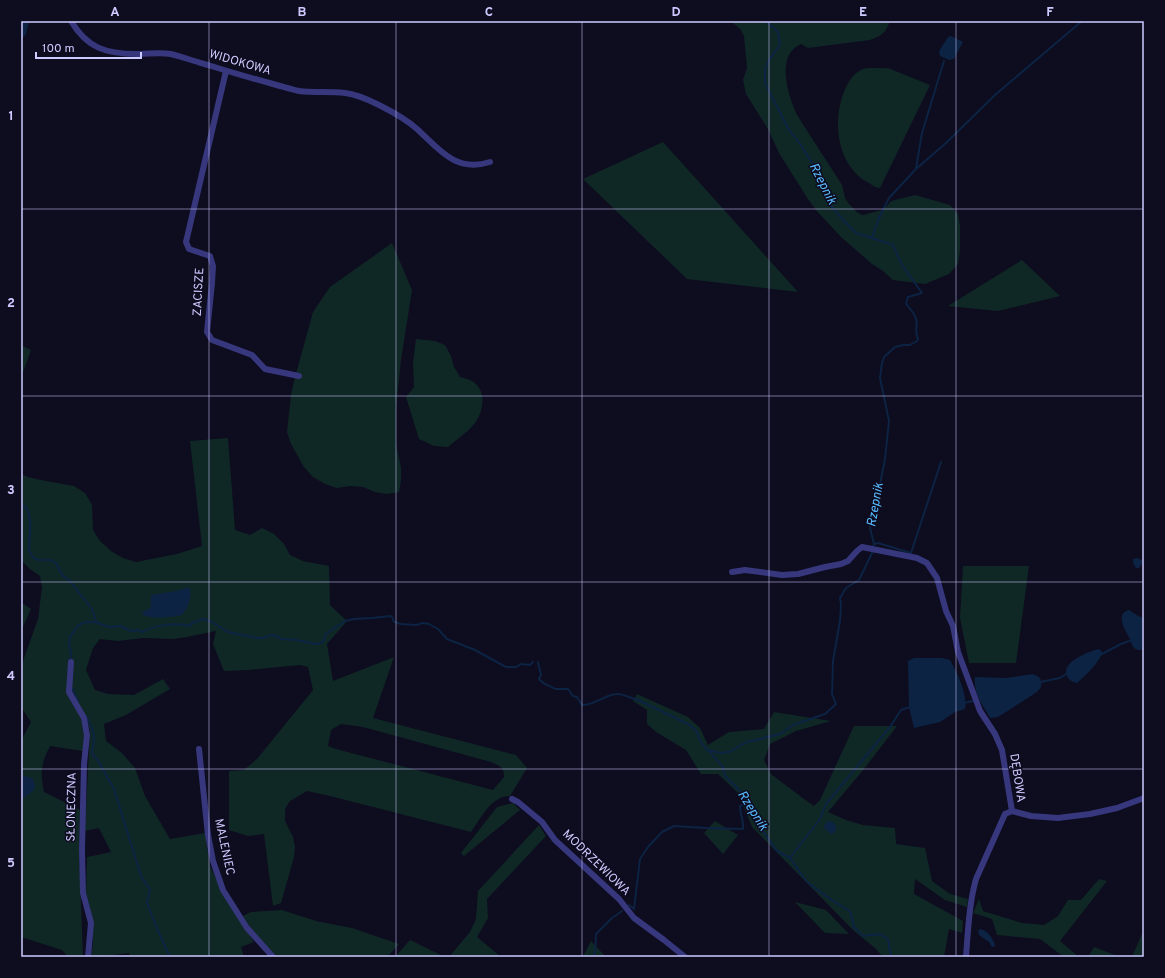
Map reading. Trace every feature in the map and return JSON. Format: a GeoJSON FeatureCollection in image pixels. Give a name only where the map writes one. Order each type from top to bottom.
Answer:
{"type":"FeatureCollection","features":[{"type":"Feature","properties":{"kind":"street","name":"WIDOKOWA"},"geometry":{"type":"LineString","coordinates":[[71,21],[82,36],[101,50],[130,54],[170,54],[299,91],[346,93],[369,100],[387,109],[408,123],[451,159],[466,164],[480,165],[490,162]]}},
{"type":"Feature","properties":{"kind":"street","name":"ZACISZE"},"geometry":{"type":"LineString","coordinates":[[226,71],[186,242],[189,249],[210,256],[213,266],[207,332],[212,340],[252,355],[265,369],[300,376]]}},
{"type":"Feature","properties":{"kind":"street","name":"DĘBOWA"},"geometry":{"type":"LineString","coordinates":[[732,572],[745,570],[782,575],[798,574],[841,564],[848,561],[862,547],[917,558],[927,563],[936,578],[946,610],[953,626],[958,652],[980,711],[996,734],[1002,750],[1012,811],[1005,814],[976,879],[973,889],[969,919],[966,957]]}},
{"type":"Feature","properties":{"kind":"street","name":"SŁONECZNA"},"geometry":{"type":"LineString","coordinates":[[71,662],[69,692],[84,718],[87,735],[84,764],[82,850],[84,893],[91,923],[88,957]]}},
{"type":"Feature","properties":{"kind":"street","name":"MALENIEC"},"geometry":{"type":"LineString","coordinates":[[199,749],[208,835],[213,861],[223,890],[247,928],[273,957]]}},
{"type":"Feature","properties":{"kind":"street"},"geometry":{"type":"LineString","coordinates":[[1012,811],[1031,816],[1058,818],[1090,814],[1117,808],[1144,798]]}},
{"type":"Feature","properties":{"kind":"street","name":"MODRZEWIOWA"},"geometry":{"type":"LineString","coordinates":[[512,799],[518,802],[542,822],[555,840],[619,899],[634,918],[685,957]]}},
{"type":"Feature","properties":{"kind":"green space"},"geometry":{"type":"Polygon","coordinates":[[[731,21],[890,21],[883,34],[870,40],[808,48],[801,44],[793,49],[788,57],[786,66],[787,87],[797,115],[842,185],[845,198],[858,213],[863,215],[882,210],[891,201],[915,195],[950,205],[958,214],[960,226],[960,251],[958,264],[949,274],[925,284],[893,280],[841,237],[816,210],[779,153],[768,129],[746,94],[743,80],[747,68],[744,36],[741,30],[731,21]]]}},
{"type":"Feature","properties":{"kind":"green space"},"geometry":{"type":"Polygon","coordinates":[[[888,68],[930,85],[880,188],[867,182],[849,165],[843,154],[840,142],[838,116],[840,103],[844,92],[849,81],[854,75],[863,69],[888,68]]]}},
{"type":"Feature","properties":{"kind":"green space"},"geometry":{"type":"Polygon","coordinates":[[[663,142],[798,292],[687,279],[583,179],[663,142]]]}},
{"type":"Feature","properties":{"kind":"green space"},"geometry":{"type":"Polygon","coordinates":[[[392,243],[412,290],[401,360],[396,408],[396,444],[401,468],[399,492],[387,494],[375,492],[363,487],[350,486],[337,488],[325,484],[313,477],[304,467],[291,444],[287,432],[294,381],[313,312],[330,287],[392,243]]]}},
{"type":"Feature","properties":{"kind":"green space"},"geometry":{"type":"Polygon","coordinates":[[[1022,260],[1060,296],[998,311],[948,306],[1022,260]]]}},
{"type":"Feature","properties":{"kind":"green space"},"geometry":{"type":"Polygon","coordinates":[[[416,339],[435,341],[445,345],[460,377],[471,380],[477,385],[482,395],[482,407],[475,423],[448,447],[434,446],[419,439],[406,397],[414,387],[413,362],[416,339]]]}},
{"type":"Feature","properties":{"kind":"green space"},"geometry":{"type":"Polygon","coordinates":[[[21,345],[31,350],[21,378],[21,345]]]}},
{"type":"Feature","properties":{"kind":"green space"},"geometry":{"type":"Polygon","coordinates":[[[228,438],[235,530],[250,535],[262,528],[274,534],[284,544],[290,555],[303,561],[329,566],[330,605],[347,621],[327,644],[333,681],[394,657],[373,718],[516,755],[527,768],[510,796],[503,797],[492,804],[471,832],[307,791],[290,801],[285,809],[285,821],[293,837],[295,847],[294,857],[281,903],[273,906],[264,834],[248,836],[229,830],[229,771],[244,770],[257,759],[313,690],[308,667],[300,665],[224,671],[213,644],[216,631],[174,639],[143,638],[118,641],[100,639],[93,648],[86,670],[95,690],[108,694],[134,695],[163,679],[170,689],[126,715],[104,724],[106,741],[122,753],[135,768],[145,796],[170,839],[205,833],[210,866],[226,898],[254,942],[241,947],[244,957],[130,957],[129,953],[91,957],[93,922],[86,893],[87,857],[111,852],[99,828],[85,831],[90,731],[87,719],[70,691],[72,661],[70,661],[67,692],[81,718],[85,734],[83,751],[50,746],[42,768],[44,792],[80,810],[79,851],[83,957],[68,957],[62,950],[21,937],[21,741],[31,722],[21,707],[21,674],[24,658],[38,619],[42,587],[40,576],[21,560],[21,474],[41,480],[74,486],[85,493],[92,505],[93,530],[100,541],[111,551],[123,558],[136,562],[177,554],[202,546],[190,441],[228,438]],[[341,724],[331,730],[328,746],[493,790],[504,777],[502,768],[491,762],[363,727],[341,724]]]}},
{"type":"Feature","properties":{"kind":"green space"},"geometry":{"type":"Polygon","coordinates":[[[963,566],[1029,566],[1016,663],[969,663],[960,618],[963,566]]]}},
{"type":"Feature","properties":{"kind":"green space"},"geometry":{"type":"Polygon","coordinates":[[[21,602],[31,609],[21,631],[21,602]]]}},
{"type":"Feature","properties":{"kind":"green space"},"geometry":{"type":"Polygon","coordinates":[[[637,694],[688,717],[700,728],[708,745],[729,732],[764,729],[774,712],[831,721],[796,731],[770,744],[764,760],[771,774],[814,806],[820,800],[854,726],[897,726],[828,812],[846,820],[863,825],[895,828],[896,844],[925,848],[932,881],[950,894],[968,899],[967,907],[945,900],[915,879],[914,894],[963,921],[962,933],[949,929],[944,957],[883,957],[875,948],[854,931],[752,827],[738,793],[718,774],[701,774],[686,750],[656,732],[647,724],[647,710],[633,701],[637,694]]]}},
{"type":"Feature","properties":{"kind":"green space"},"geometry":{"type":"Polygon","coordinates":[[[513,803],[520,810],[464,856],[461,853],[497,807],[513,803]]]}},
{"type":"Feature","properties":{"kind":"green space"},"geometry":{"type":"Polygon","coordinates":[[[715,821],[738,835],[723,854],[704,833],[715,821]]]}},
{"type":"Feature","properties":{"kind":"green space"},"geometry":{"type":"Polygon","coordinates":[[[539,825],[546,836],[487,899],[488,918],[477,937],[501,957],[449,957],[470,932],[476,919],[478,891],[539,825]]]}},
{"type":"Feature","properties":{"kind":"green space"},"geometry":{"type":"Polygon","coordinates":[[[1099,879],[1107,881],[1060,941],[1079,957],[1064,957],[1040,939],[997,935],[992,919],[973,913],[979,899],[983,911],[1022,923],[1044,925],[1058,916],[1068,900],[1081,900],[1099,879]]]}},
{"type":"Feature","properties":{"kind":"green space"},"geometry":{"type":"Polygon","coordinates":[[[795,902],[826,910],[849,934],[825,933],[795,902]]]}},
{"type":"Feature","properties":{"kind":"green space"},"geometry":{"type":"Polygon","coordinates":[[[282,910],[316,921],[352,928],[399,944],[387,957],[276,957],[252,931],[243,916],[251,912],[282,910]]]}},
{"type":"Feature","properties":{"kind":"green space"},"geometry":{"type":"Polygon","coordinates":[[[1144,929],[1144,957],[1132,957],[1144,929]]]}},
{"type":"Feature","properties":{"kind":"green space"},"geometry":{"type":"Polygon","coordinates":[[[410,940],[445,957],[395,957],[410,940]]]}},
{"type":"Feature","properties":{"kind":"green space"},"geometry":{"type":"Polygon","coordinates":[[[591,941],[606,957],[582,957],[591,941]]]}},
{"type":"Feature","properties":{"kind":"green space"},"geometry":{"type":"Polygon","coordinates":[[[1094,947],[1120,957],[1088,957],[1094,947]]]}},
{"type":"Feature","properties":{"kind":"water"},"geometry":{"type":"Polygon","coordinates":[[[21,21],[29,22],[26,34],[21,40],[21,21]]]}},
{"type":"Feature","properties":{"kind":"water"},"geometry":{"type":"Polygon","coordinates":[[[951,36],[963,42],[954,59],[949,60],[940,56],[939,51],[948,37],[951,36]]]}},
{"type":"Feature","properties":{"kind":"water"},"geometry":{"type":"Polygon","coordinates":[[[1137,558],[1142,560],[1142,564],[1139,568],[1136,568],[1133,563],[1133,559],[1137,558]]]}},
{"type":"Feature","properties":{"kind":"water"},"geometry":{"type":"Polygon","coordinates":[[[189,587],[189,601],[182,615],[150,617],[142,614],[142,612],[151,607],[151,595],[176,591],[189,587]]]}},
{"type":"Feature","properties":{"kind":"water"},"geometry":{"type":"Polygon","coordinates":[[[1129,610],[1144,618],[1144,650],[1134,648],[1122,622],[1123,614],[1129,610]]]}},
{"type":"Feature","properties":{"kind":"water"},"geometry":{"type":"Polygon","coordinates":[[[1098,649],[1101,650],[1102,654],[1091,670],[1077,683],[1070,680],[1066,671],[1068,666],[1076,658],[1098,649]]]}},
{"type":"Feature","properties":{"kind":"water"},"geometry":{"type":"Polygon","coordinates":[[[914,658],[942,658],[950,660],[959,677],[965,697],[965,709],[955,712],[940,722],[914,728],[909,707],[908,661],[914,658]]]}},
{"type":"Feature","properties":{"kind":"water"},"geometry":{"type":"Polygon","coordinates":[[[1033,674],[1039,677],[1041,682],[1041,687],[1037,692],[998,717],[990,718],[977,694],[975,677],[1006,678],[1033,674]]]}},
{"type":"Feature","properties":{"kind":"water"},"geometry":{"type":"Polygon","coordinates":[[[26,776],[33,779],[35,786],[33,791],[21,800],[21,777],[26,776]]]}},
{"type":"Feature","properties":{"kind":"water"},"geometry":{"type":"Polygon","coordinates":[[[829,821],[834,823],[836,827],[836,831],[831,834],[824,827],[829,821]]]}},
{"type":"Feature","properties":{"kind":"water"},"geometry":{"type":"Polygon","coordinates":[[[980,929],[985,931],[991,937],[995,945],[994,947],[992,947],[989,942],[979,935],[978,931],[980,929]]]}},
{"type":"Feature","properties":{"kind":"waterway","name":"Rzepnik"},"geometry":{"type":"LineString","coordinates":[[766,21],[778,32],[780,45],[769,60],[765,69],[765,83],[789,130],[801,145],[815,168],[831,206],[856,233],[893,245],[902,265],[922,293],[908,297],[906,304],[915,317],[917,341],[910,345],[895,347],[884,357],[882,363],[880,378],[889,421],[885,459],[870,528],[874,544],[873,547]]}},
{"type":"Feature","properties":{"kind":"waterway"},"geometry":{"type":"LineString","coordinates":[[872,237],[889,198],[916,169],[946,143],[995,95],[1082,21]]}},
{"type":"Feature","properties":{"kind":"waterway"},"geometry":{"type":"LineString","coordinates":[[916,168],[922,133],[944,61]]}},
{"type":"Feature","properties":{"kind":"waterway"},"geometry":{"type":"LineString","coordinates":[[874,544],[878,543],[911,553],[941,462]]}},
{"type":"Feature","properties":{"kind":"waterway"},"geometry":{"type":"LineString","coordinates":[[21,506],[26,507],[29,517],[29,551],[34,558],[38,560],[51,560],[56,563],[63,576],[69,580],[92,609],[96,621]]}},
{"type":"Feature","properties":{"kind":"waterway","name":"Rzepnik"},"geometry":{"type":"LineString","coordinates":[[873,551],[859,580],[846,588],[840,598],[840,621],[833,661],[832,694],[836,704],[825,714],[793,725],[780,734],[747,742],[729,752],[720,753],[708,750],[723,767],[725,776],[741,792],[757,823],[777,851],[790,858],[807,882],[830,899],[850,911],[854,927],[863,936],[880,934],[888,939],[891,957]]}},
{"type":"Feature","properties":{"kind":"waterway"},"geometry":{"type":"LineString","coordinates":[[70,661],[70,637],[77,627],[82,623],[87,622],[96,622],[110,627],[120,626],[129,630],[137,630],[142,632],[166,625],[178,624],[190,626],[192,623],[203,619],[212,622],[228,632],[257,638],[272,635],[282,639],[316,644],[321,643],[326,634],[345,621],[390,616],[394,622],[401,624],[429,624],[438,629],[447,639],[475,650],[506,667],[516,667],[521,664],[530,665],[533,662]]}},
{"type":"Feature","properties":{"kind":"waterway"},"geometry":{"type":"LineString","coordinates":[[1100,655],[1132,640]]}},
{"type":"Feature","properties":{"kind":"waterway"},"geometry":{"type":"LineString","coordinates":[[538,662],[541,675],[539,679],[541,681],[555,689],[568,689],[573,696],[577,697],[582,705],[587,705],[613,694],[620,694],[636,699],[690,725],[697,732],[699,739],[707,750]]}},
{"type":"Feature","properties":{"kind":"waterway"},"geometry":{"type":"LineString","coordinates":[[1040,682],[1060,678],[1068,673]]}},
{"type":"Feature","properties":{"kind":"waterway"},"geometry":{"type":"LineString","coordinates":[[71,687],[78,701]]}},
{"type":"Feature","properties":{"kind":"waterway"},"geometry":{"type":"LineString","coordinates":[[964,703],[973,701]]}},
{"type":"Feature","properties":{"kind":"waterway"},"geometry":{"type":"LineString","coordinates":[[790,858],[820,819],[826,804],[890,727],[901,710],[910,707]]}},
{"type":"Feature","properties":{"kind":"waterway"},"geometry":{"type":"LineString","coordinates":[[86,716],[94,734],[92,754],[97,759],[114,789],[141,876],[150,890],[147,903],[170,957]]}},
{"type":"Feature","properties":{"kind":"waterway"},"geometry":{"type":"LineString","coordinates":[[629,905],[634,909],[640,859],[648,847],[662,832],[674,826],[743,829],[740,806],[747,804]]}},
{"type":"Feature","properties":{"kind":"waterway"},"geometry":{"type":"LineString","coordinates":[[593,957],[596,934],[612,918],[622,911]]}}]}
